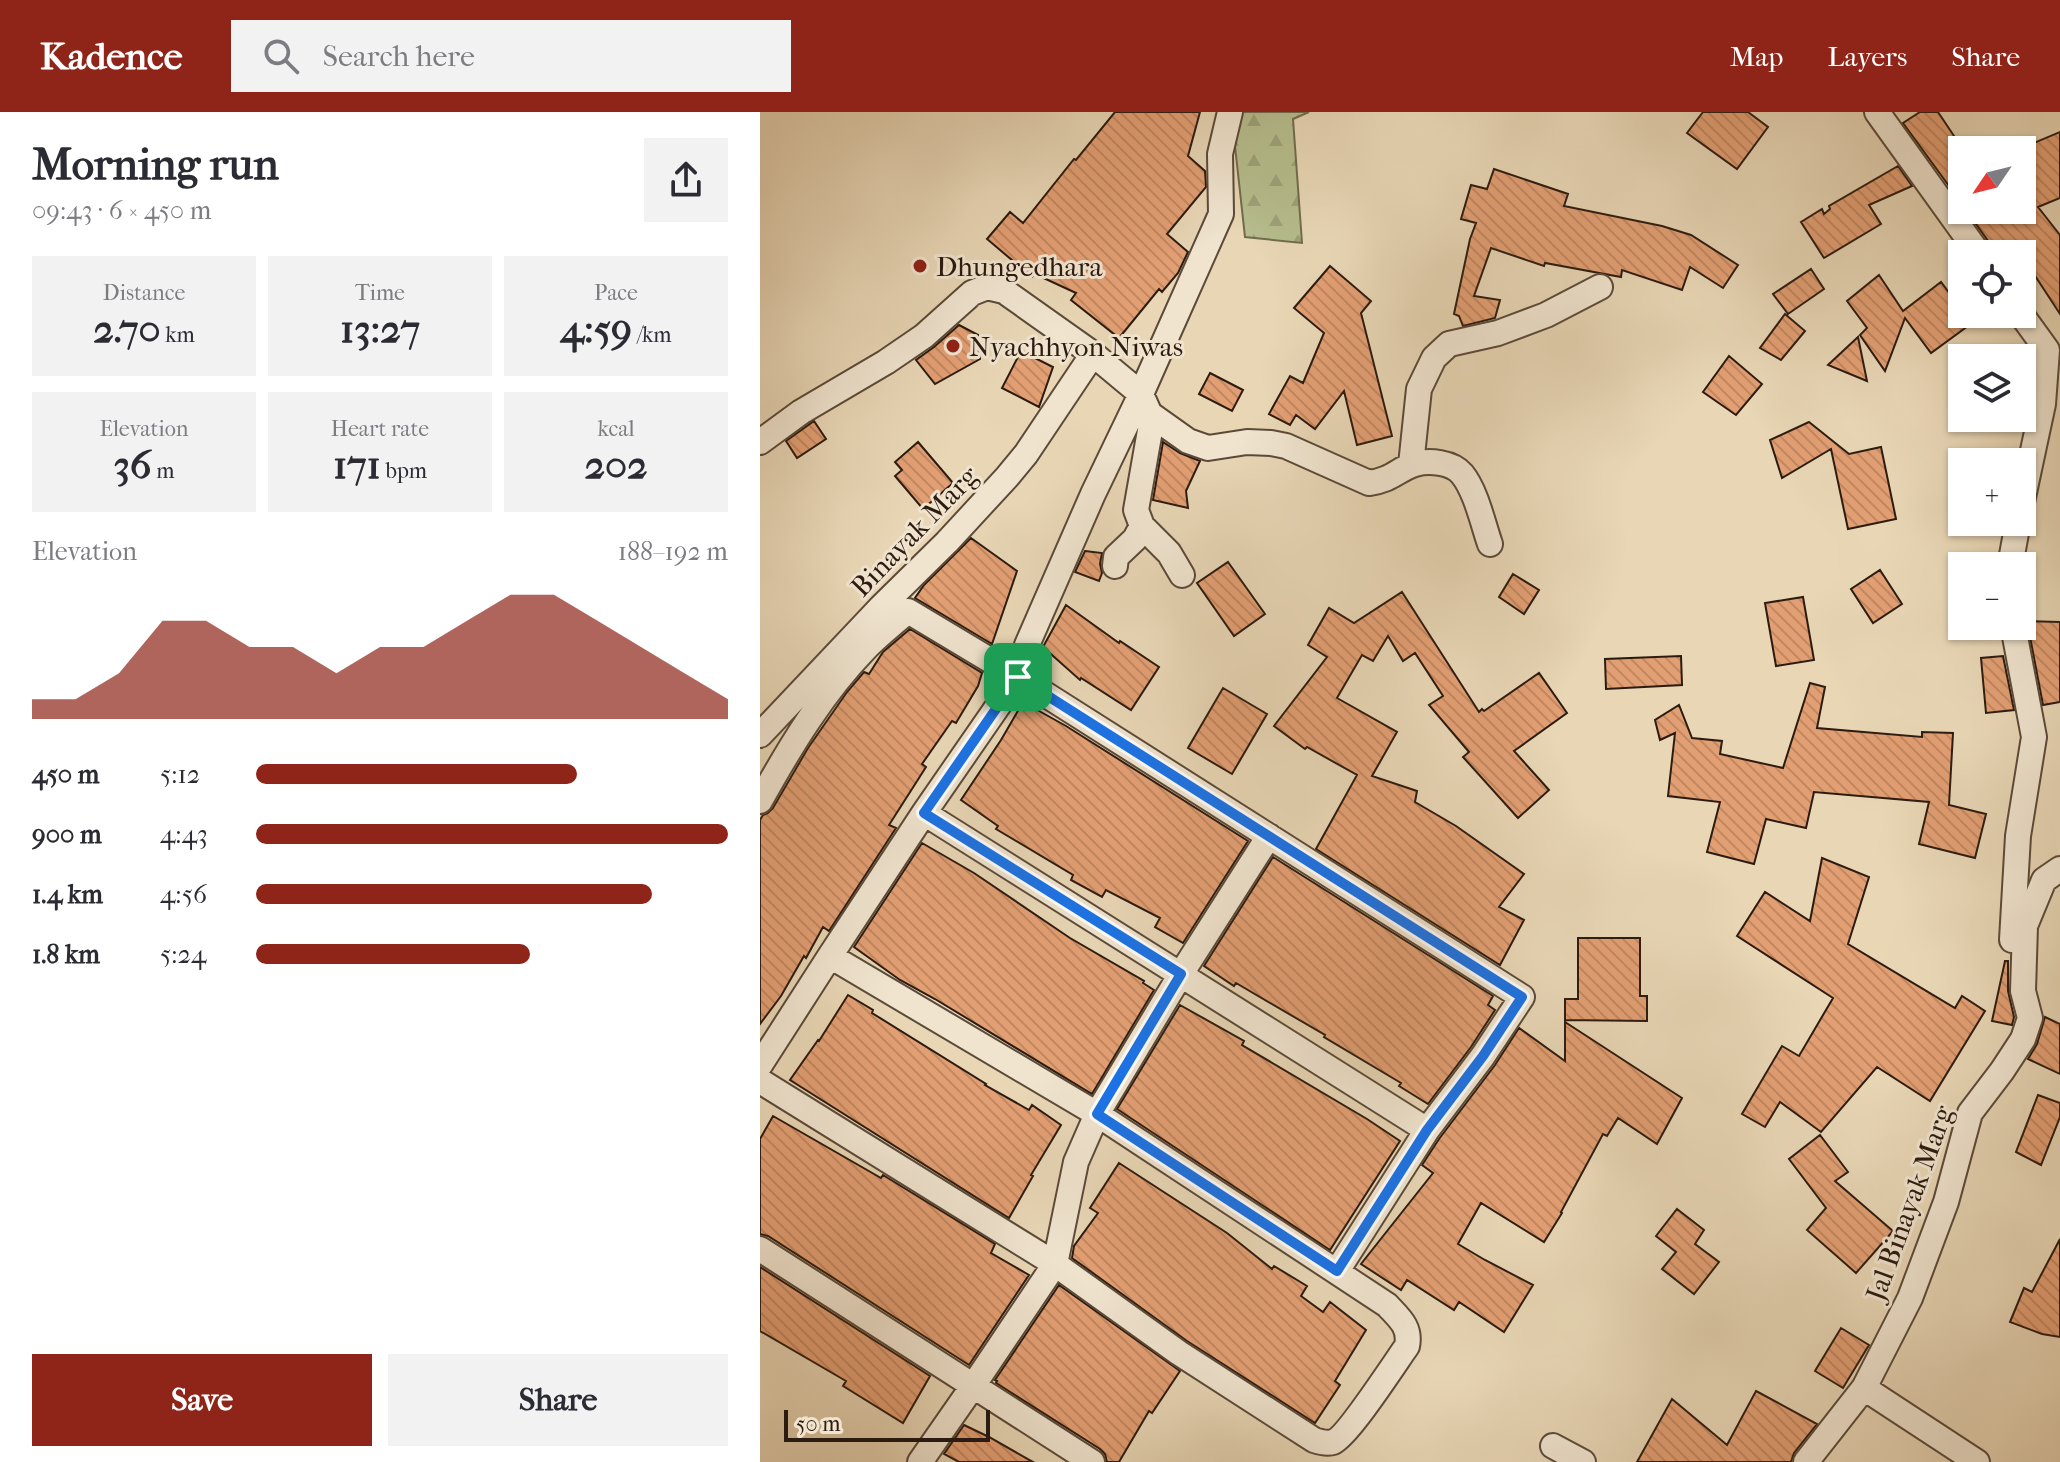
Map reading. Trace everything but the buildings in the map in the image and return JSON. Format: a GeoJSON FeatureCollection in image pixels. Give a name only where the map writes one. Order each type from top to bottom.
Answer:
{"type":"FeatureCollection","features":[{"type":"Feature","properties":{"kind":"street"},"geometry":{"type":"LineString","coordinates":[[760,1065],[924,813],[1018,677],[1027,645],[1093,494],[1145,404],[1221,214],[1220,154],[1230,112]]}},
{"type":"Feature","properties":{"kind":"street"},"geometry":{"type":"LineString","coordinates":[[1877,112],[1969,240]]}},
{"type":"Feature","properties":{"kind":"street"},"geometry":{"type":"LineString","coordinates":[[760,442],[801,412],[886,362],[924,336],[972,293],[987,287],[1004,291],[1093,354],[1188,441],[1208,448],[1247,442],[1286,446],[1369,483],[1382,482],[1411,465],[1428,461],[1461,472],[1471,490],[1490,544]]}},
{"type":"Feature","properties":{"kind":"street"},"geometry":{"type":"LineString","coordinates":[[1411,465],[1419,389],[1434,358],[1449,344],[1498,333],[1546,315],[1600,287]]}},
{"type":"Feature","properties":{"kind":"street"},"geometry":{"type":"LineString","coordinates":[[2031,328],[2047,350],[2043,404],[2034,448]]}},
{"type":"Feature","properties":{"kind":"street","name":"Binayak Marg"},"geometry":{"type":"LineString","coordinates":[[760,735],[1007,477],[1093,354]]}},
{"type":"Feature","properties":{"kind":"street"},"geometry":{"type":"LineString","coordinates":[[1145,404],[1152,419],[1136,510],[1142,526],[1169,553],[1182,575]]}},
{"type":"Feature","properties":{"kind":"street"},"geometry":{"type":"LineString","coordinates":[[1115,566],[1116,557],[1135,539],[1142,526]]}},
{"type":"Feature","properties":{"kind":"street"},"geometry":{"type":"LineString","coordinates":[[760,801],[789,750],[845,673],[866,648],[908,611],[1018,677],[1522,997],[1490,1046],[1427,1130],[1337,1271]]}},
{"type":"Feature","properties":{"kind":"street"},"geometry":{"type":"LineString","coordinates":[[2016,640],[2034,737],[2018,836],[2011,952],[2023,991]]}},
{"type":"Feature","properties":{"kind":"street"},"geometry":{"type":"LineString","coordinates":[[924,813],[1427,1130]]}},
{"type":"Feature","properties":{"kind":"street"},"geometry":{"type":"LineString","coordinates":[[920,1462],[1055,1264],[1076,1162],[1097,1114],[1269,836]]}},
{"type":"Feature","properties":{"kind":"street","name":"Jal Binayak Marg"},"geometry":{"type":"LineString","coordinates":[[1806,1462],[1864,1388],[1910,1298],[1946,1202],[1970,1113],[2023,1039],[2030,1018],[2023,991],[2025,926],[2044,880],[2060,869]]}},
{"type":"Feature","properties":{"kind":"street"},"geometry":{"type":"LineString","coordinates":[[760,1081],[1055,1264],[1179,1353],[1314,1440],[1330,1443],[1337,1440],[1407,1346],[1408,1328],[1387,1305],[1337,1271],[1097,1114],[830,956]]}},
{"type":"Feature","properties":{"kind":"street"},"geometry":{"type":"LineString","coordinates":[[760,1249],[1092,1462]]}},
{"type":"Feature","properties":{"kind":"street"},"geometry":{"type":"LineString","coordinates":[[1864,1388],[1977,1462]]}},
{"type":"Feature","properties":{"kind":"street"},"geometry":{"type":"LineString","coordinates":[[1553,1446],[1583,1462]]}},
{"type":"Feature","properties":{"kind":"green space"},"geometry":{"type":"Polygon","coordinates":[[[1240,112],[1309,112],[1293,119],[1302,243],[1245,237],[1233,128],[1240,112]]]}},
{"type":"Feature","properties":{"kind":"place","name":"Dhungedhara"},"geometry":{"type":"Point","coordinates":[920,266]}},
{"type":"Feature","properties":{"kind":"place","name":"Nyachhyon Niwas"},"geometry":{"type":"Point","coordinates":[953,346]}},
{"type":"Feature","properties":{"kind":"route"},"geometry":{"type":"LineString","coordinates":[[1018,677],[1522,997],[1483,1056],[1427,1130],[1337,1271],[1097,1114],[1181,974],[924,813],[1018,677]]}}]}
